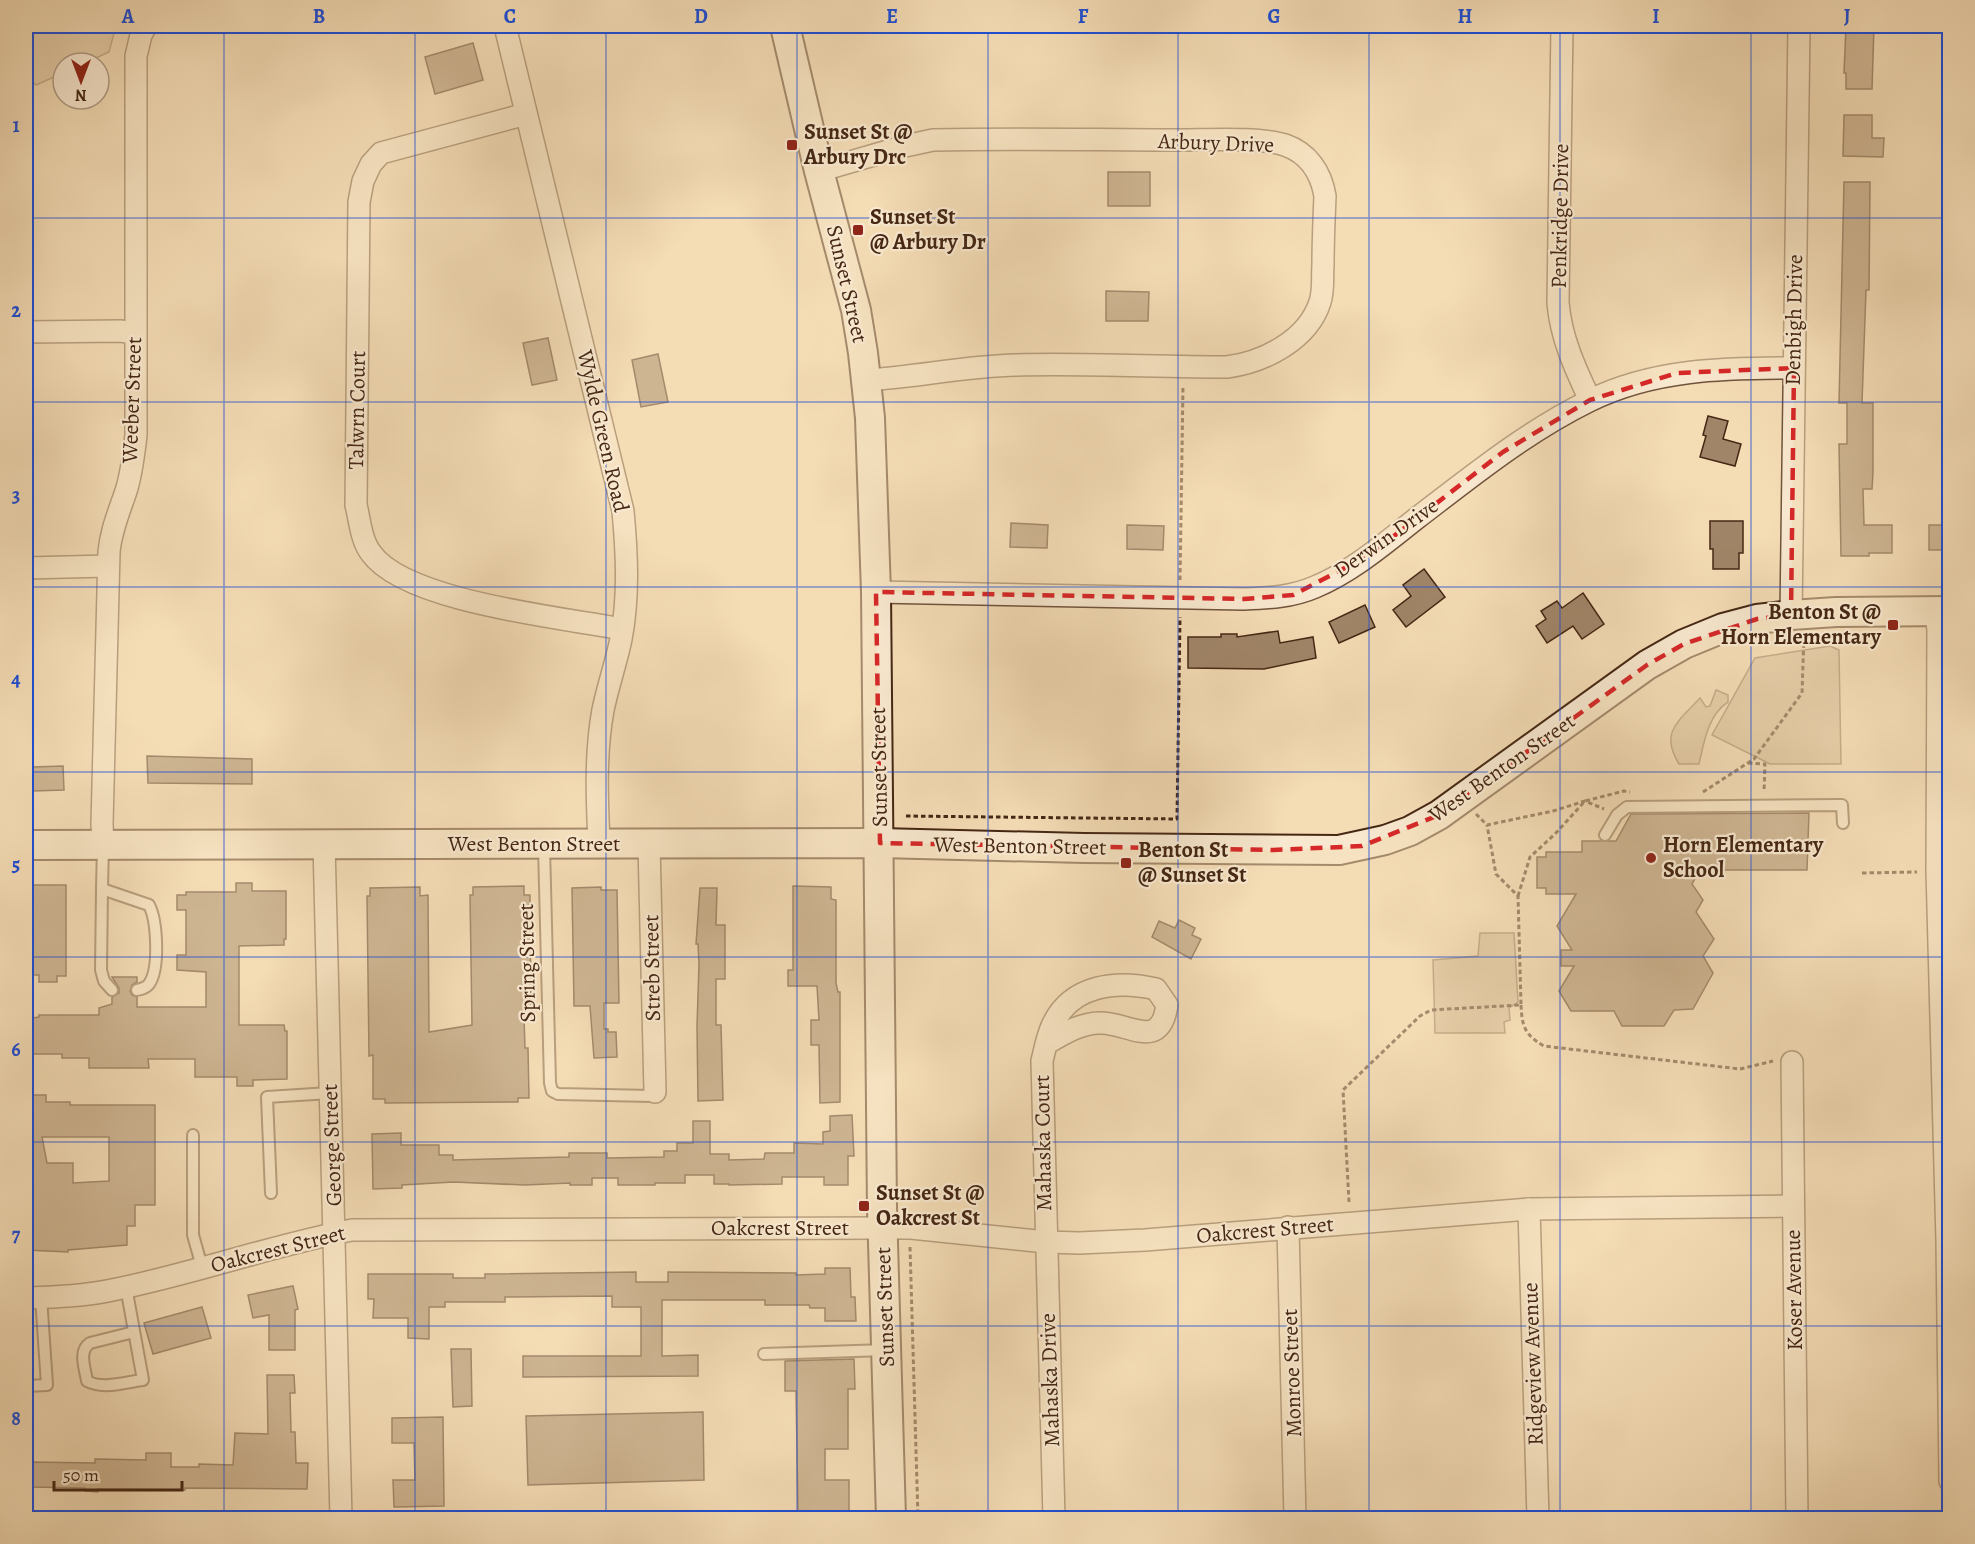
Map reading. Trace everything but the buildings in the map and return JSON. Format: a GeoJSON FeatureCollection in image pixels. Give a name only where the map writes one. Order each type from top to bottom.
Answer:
{"type":"FeatureCollection","features":[{"type":"Feature","properties":{"kind":"street","name":"Weeber Street"},"geometry":{"type":"LineString","coordinates":[[103,845],[110,536],[126,489],[136,435],[136,56],[141,35],[146,26]]}},
{"type":"Feature","properties":{"kind":"street","name":"Wylde Green Road"},"geometry":{"type":"LineString","coordinates":[[505,26],[623,511],[626,587],[622,629],[603,710],[600,734],[597,774],[598,843]]}},
{"type":"Feature","properties":{"kind":"street","name":"Sunset Street"},"geometry":{"type":"LineString","coordinates":[[785,26],[819,171],[856,310],[870,418],[876,592],[883,1228],[891,1518]]}},
{"type":"Feature","properties":{"kind":"street","name":"Penkridge Drive"},"geometry":{"type":"LineString","coordinates":[[1562,26],[1558,303],[1565,342],[1590,400]]}},
{"type":"Feature","properties":{"kind":"street","name":"Denbigh Drive"},"geometry":{"type":"LineString","coordinates":[[1798,622],[1794,368],[1799,26]]}},
{"type":"Feature","properties":{"kind":"street","name":"Talwrn Court"},"geometry":{"type":"LineString","coordinates":[[526,114],[381,153],[370,164],[363,181],[359,202],[356,505],[363,537],[371,554],[387,568],[407,580],[457,598],[508,610],[622,629]]}},
{"type":"Feature","properties":{"kind":"street","name":"Arbury Drive"},"geometry":{"type":"LineString","coordinates":[[819,171],[904,146],[933,140],[1225,141],[1283,144],[1298,151],[1309,160],[1323,183],[1325,196],[1320,301],[1312,318],[1302,331],[1266,356],[1247,364],[1227,367],[1016,365],[866,380]]}},
{"type":"Feature","properties":{"kind":"street"},"geometry":{"type":"LineString","coordinates":[[26,332],[120,331],[135,333]]}},
{"type":"Feature","properties":{"kind":"street","name":"Derwin Drive"},"geometry":{"type":"LineString","coordinates":[[876,592],[1244,598],[1293,595],[1317,587],[1368,556],[1503,452],[1590,400],[1646,380],[1677,373],[1738,368],[1794,368]]}},
{"type":"Feature","properties":{"kind":"street"},"geometry":{"type":"LineString","coordinates":[[26,568],[108,566]]}},
{"type":"Feature","properties":{"kind":"street"},"geometry":{"type":"LineString","coordinates":[[1942,611],[1938,629],[1937,870],[1947,1195],[1950,1481]]}},
{"type":"Feature","properties":{"kind":"street","name":"West Benton Street"},"geometry":{"type":"LineString","coordinates":[[26,845],[880,843],[1339,850],[1362,846],[1410,831],[1439,815],[1647,665],[1684,644],[1723,628],[1757,619],[1798,622],[1836,612],[1942,611]]}},
{"type":"Feature","properties":{"kind":"street","name":"George Street"},"geometry":{"type":"LineString","coordinates":[[324,844],[342,1518]]}},
{"type":"Feature","properties":{"kind":"street","name":"Streb Street"},"geometry":{"type":"LineString","coordinates":[[649,844],[655,1092]]}},
{"type":"Feature","properties":{"kind":"street","name":"Mahaska Court"},"geometry":{"type":"LineString","coordinates":[[1046,1044],[1067,1032],[1086,1025],[1102,1023],[1136,1032],[1150,1032],[1160,1026],[1165,1018],[1167,1005],[1156,989],[1130,985],[1099,987],[1079,995],[1060,1011],[1052,1026],[1046,1044],[1042,1061],[1041,1080],[1046,1242]]}},
{"type":"Feature","properties":{"kind":"street","name":"Koser Avenue"},"geometry":{"type":"LineString","coordinates":[[1792,1062],[1797,1518]]}},
{"type":"Feature","properties":{"kind":"street","name":"Oakcrest Street"},"geometry":{"type":"LineString","coordinates":[[33,1298],[72,1296],[126,1287],[334,1233],[367,1230],[883,1228],[938,1230],[1046,1242],[1112,1242],[1529,1209],[1792,1206]]}},
{"type":"Feature","properties":{"kind":"street","name":"Ridgeview Avenue"},"geometry":{"type":"LineString","coordinates":[[1529,1209],[1538,1518]]}},
{"type":"Feature","properties":{"kind":"street","name":"Monroe Street"},"geometry":{"type":"LineString","coordinates":[[1288,1227],[1296,1518]]}},
{"type":"Feature","properties":{"kind":"street","name":"Mahaska Drive"},"geometry":{"type":"LineString","coordinates":[[1046,1242],[1054,1518]]}},
{"type":"Feature","properties":{"kind":"lane"},"geometry":{"type":"LineString","coordinates":[[1605,836],[1617,815],[1627,807],[1842,805],[1843,823]]}},
{"type":"Feature","properties":{"kind":"lane","name":"Spring Street"},"geometry":{"type":"LineString","coordinates":[[544,843],[552,1091],[558,1094],[652,1096],[655,1092]]}},
{"type":"Feature","properties":{"kind":"lane"},"geometry":{"type":"LineString","coordinates":[[103,845],[101,970],[104,981],[112,990]]}},
{"type":"Feature","properties":{"kind":"lane"},"geometry":{"type":"LineString","coordinates":[[102,889],[149,904],[154,913],[156,946],[154,970],[150,983],[143,989],[137,990]]}},
{"type":"Feature","properties":{"kind":"lane"},"geometry":{"type":"LineString","coordinates":[[271,1193],[267,1096],[330,1093]]}},
{"type":"Feature","properties":{"kind":"lane"},"geometry":{"type":"LineString","coordinates":[[193,1135],[193,1236],[202,1267]]}},
{"type":"Feature","properties":{"kind":"lane"},"geometry":{"type":"LineString","coordinates":[[126,1287],[143,1380],[106,1385],[94,1385],[87,1381],[83,1353],[85,1347],[90,1343],[134,1332]]}},
{"type":"Feature","properties":{"kind":"lane"},"geometry":{"type":"LineString","coordinates":[[26,1386],[47,1385],[33,1298]]}},
{"type":"Feature","properties":{"kind":"lane"},"geometry":{"type":"LineString","coordinates":[[764,1354],[886,1350]]}},
{"type":"Feature","properties":{"kind":"path"},"geometry":{"type":"LineString","coordinates":[[1180,587],[1183,381]]}},
{"type":"Feature","properties":{"kind":"path"},"geometry":{"type":"LineString","coordinates":[[906,816],[1177,819],[1180,611]]}},
{"type":"Feature","properties":{"kind":"path"},"geometry":{"type":"LineString","coordinates":[[1682,807],[1754,759],[1802,693],[1798,622]]}},
{"type":"Feature","properties":{"kind":"path"},"geometry":{"type":"LineString","coordinates":[[1747,763],[1765,764],[1764,797]]}},
{"type":"Feature","properties":{"kind":"path"},"geometry":{"type":"LineString","coordinates":[[1714,785],[1720,790]]}},
{"type":"Feature","properties":{"kind":"path"},"geometry":{"type":"LineString","coordinates":[[1487,825],[1552,811],[1624,791],[1635,793]]}},
{"type":"Feature","properties":{"kind":"path"},"geometry":{"type":"LineString","coordinates":[[1584,801],[1617,815]]}},
{"type":"Feature","properties":{"kind":"path"},"geometry":{"type":"LineString","coordinates":[[1584,801],[1555,834],[1530,857],[1518,896],[1521,1005],[1524,1028],[1532,1039],[1544,1046],[1740,1069],[1778,1060],[1792,1062]]}},
{"type":"Feature","properties":{"kind":"path"},"geometry":{"type":"LineString","coordinates":[[1475,813],[1487,825],[1496,874],[1518,896]]}},
{"type":"Feature","properties":{"kind":"path"},"geometry":{"type":"LineString","coordinates":[[1862,873],[1917,872]]}},
{"type":"Feature","properties":{"kind":"path"},"geometry":{"type":"LineString","coordinates":[[1349,1202],[1343,1090],[1420,1016],[1431,1010],[1521,1005]]}},
{"type":"Feature","properties":{"kind":"path"},"geometry":{"type":"LineString","coordinates":[[910,1240],[918,1518]]}},
{"type":"Feature","properties":{"kind":"highlighted area"},"geometry":{"type":"Polygon","coordinates":[[[1794,368],[1791,615],[1757,619],[1684,644],[1647,665],[1439,815],[1362,846],[1273,850],[880,843],[876,592],[1244,599],[1293,595],[1368,556],[1503,452],[1590,400],[1677,373],[1794,368]]]}},
{"type":"Feature","properties":{"kind":"shaded area"},"geometry":{"type":"Polygon","coordinates":[[[26,26],[116,26],[109,51],[51,51],[51,78],[36,85],[26,75],[26,26]]]}},
{"type":"Feature","properties":{"kind":"shaded area"},"geometry":{"type":"Polygon","coordinates":[[[1830,646],[1839,650],[1841,764],[1770,764],[1712,735],[1755,658],[1830,646]]]}},
{"type":"Feature","properties":{"kind":"shaded area"},"geometry":{"type":"Polygon","coordinates":[[[1716,690],[1728,695],[1728,702],[1721,707],[1711,722],[1699,764],[1679,764],[1671,743],[1674,728],[1700,698],[1706,707],[1710,706],[1716,690]]]}},
{"type":"Feature","properties":{"kind":"shaded area"},"geometry":{"type":"Polygon","coordinates":[[[1480,933],[1514,933],[1518,1002],[1509,1008],[1510,1020],[1504,1022],[1505,1033],[1435,1033],[1433,960],[1478,956],[1480,933]]]}},
{"type":"Feature","properties":{"kind":"place","name":"Sunset St @ Arbury Drc"},"geometry":{"type":"Point","coordinates":[792,145]}},
{"type":"Feature","properties":{"kind":"place","name":"Sunset St @ Arbury Dr"},"geometry":{"type":"Point","coordinates":[858,230]}},
{"type":"Feature","properties":{"kind":"place","name":"Benton St @ Horn Elementary"},"geometry":{"type":"Point","coordinates":[1893,625]}},
{"type":"Feature","properties":{"kind":"place","name":"Horn Elementary School"},"geometry":{"type":"Point","coordinates":[1651,858]}},
{"type":"Feature","properties":{"kind":"place","name":"Benton St @ Sunset St"},"geometry":{"type":"Point","coordinates":[1126,863]}},
{"type":"Feature","properties":{"kind":"place","name":"Sunset St @ Oakcrest St"},"geometry":{"type":"Point","coordinates":[864,1206]}}]}
